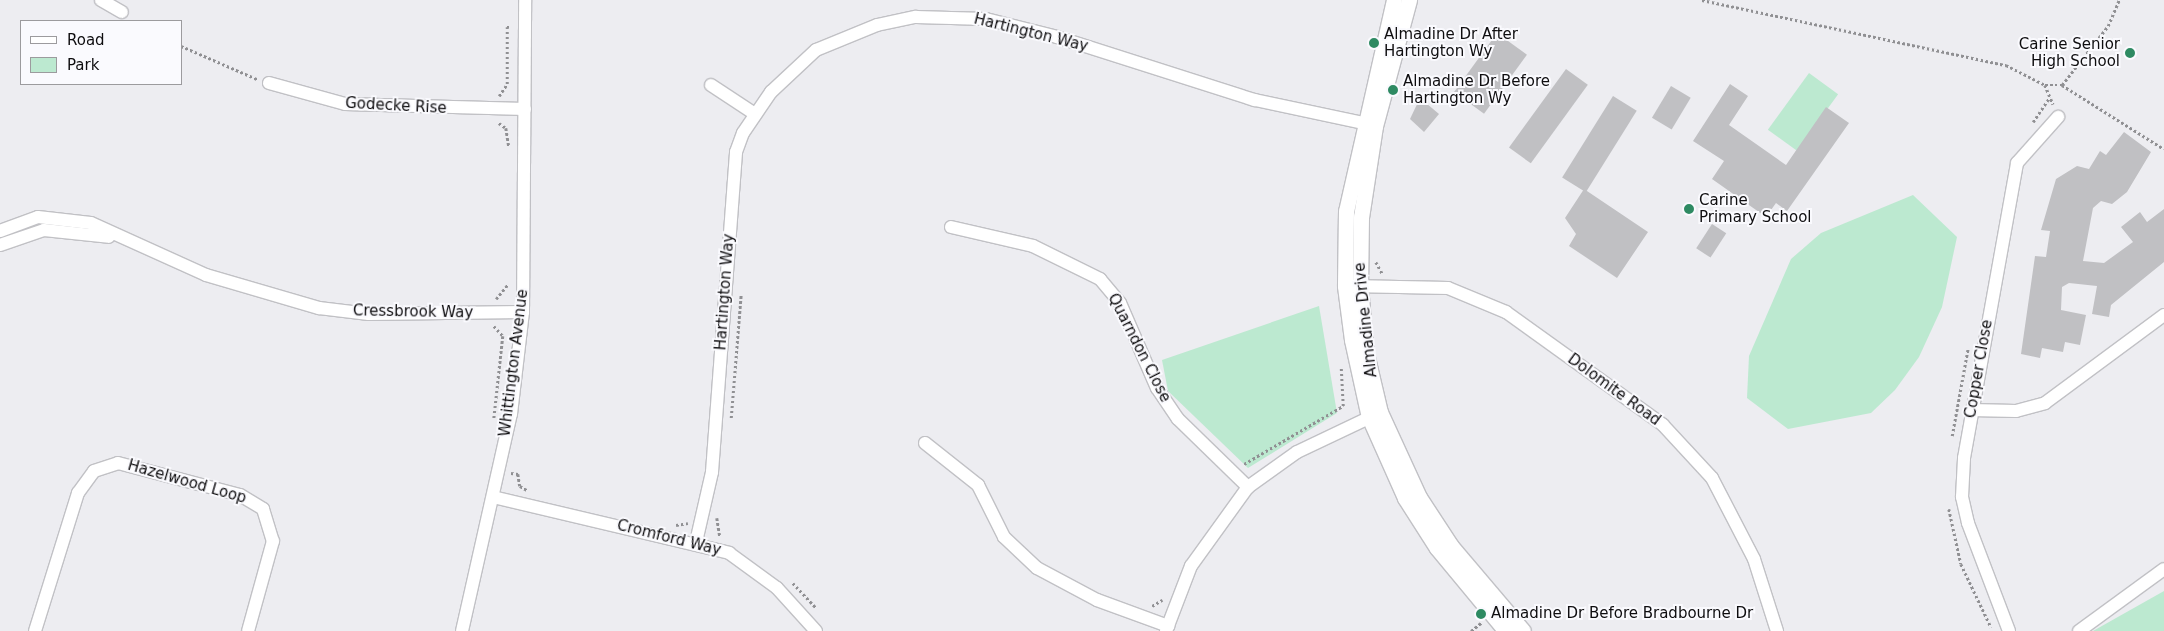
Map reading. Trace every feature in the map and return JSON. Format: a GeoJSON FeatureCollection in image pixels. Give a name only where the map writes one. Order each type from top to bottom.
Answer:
{"type":"FeatureCollection","features":[{"type":"Feature","properties":{"kind":"street"},"geometry":{"type":"LineString","coordinates":[[101,0],[122,12]]}},
{"type":"Feature","properties":{"kind":"street","name":"Whittington Avenue"},"geometry":{"type":"LineString","coordinates":[[462,631],[511,414],[523,312],[524,0]]}},
{"type":"Feature","properties":{"kind":"street","name":"Almadine Drive"},"geometry":{"type":"LineString","coordinates":[[1369,124],[1394,0]]}},
{"type":"Feature","properties":{"kind":"street","name":"Almadine Drive"},"geometry":{"type":"LineString","coordinates":[[1409,0],[1369,124],[1346,211],[1352,286],[1375,415],[1405,498],[1443,556],[1506,631]]}},
{"type":"Feature","properties":{"kind":"street","name":"Hartington Way"},"geometry":{"type":"LineString","coordinates":[[696,542],[712,472],[733,174],[743,133],[755,114],[816,50],[877,25],[949,15],[1057,37],[1255,100],[1369,124]]}},
{"type":"Feature","properties":{"kind":"street","name":"Godecke Rise"},"geometry":{"type":"LineString","coordinates":[[269,83],[344,104],[525,109]]}},
{"type":"Feature","properties":{"kind":"street"},"geometry":{"type":"LineString","coordinates":[[711,85],[755,114]]}},
{"type":"Feature","properties":{"kind":"street","name":"Copper Close"},"geometry":{"type":"LineString","coordinates":[[2008,631],[1962,497],[1971,410],[2017,163],[2058,118]]}},
{"type":"Feature","properties":{"kind":"street","name":"Cressbrook Way"},"geometry":{"type":"LineString","coordinates":[[0,231],[38,217],[90,222],[206,275],[319,308],[370,314],[523,312]]}},
{"type":"Feature","properties":{"kind":"street","name":"Quarndon Close"},"geometry":{"type":"LineString","coordinates":[[951,227],[1033,246],[1100,279],[1120,303],[1157,388],[1178,419],[1248,487]]}},
{"type":"Feature","properties":{"kind":"street","name":"Cressbrook Way"},"geometry":{"type":"LineString","coordinates":[[0,245],[26,233],[50,230],[86,231],[136,244]]}},
{"type":"Feature","properties":{"kind":"street","name":"Dolomite Road"},"geometry":{"type":"LineString","coordinates":[[1352,286],[1448,288],[1506,312],[1663,426],[1712,478],[1754,559],[1777,631]]}},
{"type":"Feature","properties":{"kind":"street"},"geometry":{"type":"LineString","coordinates":[[1971,410],[2016,411],[2045,403],[2164,315]]}},
{"type":"Feature","properties":{"kind":"street"},"geometry":{"type":"LineString","coordinates":[[925,444],[978,485],[1004,537],[1037,568],[1097,600],[1167,628],[1180,589],[1206,540],[1248,487],[1297,452],[1375,415]]}},
{"type":"Feature","properties":{"kind":"street","name":"Almadine Drive"},"geometry":{"type":"LineString","coordinates":[[1375,415],[1419,497],[1456,552],[1523,631]]}},
{"type":"Feature","properties":{"kind":"street","name":"Hazelwood Loop"},"geometry":{"type":"LineString","coordinates":[[36,631],[78,493],[94,471],[118,463],[240,495],[263,509],[273,541],[248,631]]}},
{"type":"Feature","properties":{"kind":"street","name":"Cromford Way"},"geometry":{"type":"LineString","coordinates":[[493,497],[696,542],[729,553],[777,588],[816,631]]}},
{"type":"Feature","properties":{"kind":"street"},"geometry":{"type":"LineString","coordinates":[[2079,631],[2164,569]]}},
{"type":"Feature","properties":{"kind":"path"},"geometry":{"type":"LineString","coordinates":[[1702,0],[2006,65],[2045,85],[2062,85],[2164,149]]}},
{"type":"Feature","properties":{"kind":"path"},"geometry":{"type":"LineString","coordinates":[[2062,85],[2108,26],[2119,0]]}},
{"type":"Feature","properties":{"kind":"path"},"geometry":{"type":"LineString","coordinates":[[182,46],[269,83]]}},
{"type":"Feature","properties":{"kind":"path"},"geometry":{"type":"LineString","coordinates":[[2045,85],[2058,118]]}},
{"type":"Feature","properties":{"kind":"path"},"geometry":{"type":"LineString","coordinates":[[499,94],[497,121],[506,128],[509,157]]}},
{"type":"Feature","properties":{"kind":"path"},"geometry":{"type":"LineString","coordinates":[[1374,258],[1384,278],[1382,286]]}},
{"type":"Feature","properties":{"kind":"path"},"geometry":{"type":"LineString","coordinates":[[494,422],[503,336],[493,325],[495,300],[504,294],[508,275]]}},
{"type":"Feature","properties":{"kind":"path"},"geometry":{"type":"LineString","coordinates":[[730,429],[742,284]]}},
{"type":"Feature","properties":{"kind":"path"},"geometry":{"type":"LineString","coordinates":[[499,470],[518,474],[520,486],[533,492]]}},
{"type":"Feature","properties":{"kind":"path"},"geometry":{"type":"LineString","coordinates":[[668,523],[678,526],[693,516],[717,517],[718,508]]}},
{"type":"Feature","properties":{"kind":"green space"},"geometry":{"type":"Polygon","coordinates":[[[1809,73],[1838,94],[1797,151],[1768,130],[1809,73]]]}},
{"type":"Feature","properties":{"kind":"green space"},"geometry":{"type":"Polygon","coordinates":[[[1913,195],[1957,237],[1942,307],[1919,357],[1895,390],[1871,413],[1788,429],[1747,398],[1749,356],[1791,259],[1821,233],[1913,195]]]}},
{"type":"Feature","properties":{"kind":"green space"},"geometry":{"type":"Polygon","coordinates":[[[1319,306],[1337,413],[1248,468],[1168,391],[1162,360],[1319,306]]]}},
{"type":"Feature","properties":{"kind":"green space"},"geometry":{"type":"Polygon","coordinates":[[[2164,591],[2164,631],[2093,631],[2164,591]]]}},
{"type":"Feature","properties":{"kind":"building"},"geometry":{"type":"Polygon","coordinates":[[[1497,33],[1527,55],[1484,114],[1454,92],[1497,33]]]}},
{"type":"Feature","properties":{"kind":"building"},"geometry":{"type":"Polygon","coordinates":[[[1566,69],[1588,85],[1531,163],[1509,147],[1566,69]]]}},
{"type":"Feature","properties":{"kind":"building"},"geometry":{"type":"Polygon","coordinates":[[[1730,84],[1748,96],[1729,125],[1786,165],[1826,107],[1849,123],[1787,211],[1776,203],[1766,217],[1712,179],[1724,161],[1693,141],[1730,84]]]}},
{"type":"Feature","properties":{"kind":"building"},"geometry":{"type":"Polygon","coordinates":[[[1671,86],[1691,98],[1672,130],[1652,118],[1671,86]]]}},
{"type":"Feature","properties":{"kind":"building"},"geometry":{"type":"Polygon","coordinates":[[[1613,96],[1637,111],[1586,192],[1562,177],[1613,96]]]}},
{"type":"Feature","properties":{"kind":"building"},"geometry":{"type":"Polygon","coordinates":[[[1420,98],[1439,114],[1424,132],[1410,119],[1420,98]]]}},
{"type":"Feature","properties":{"kind":"building"},"geometry":{"type":"Polygon","coordinates":[[[2124,132],[2151,152],[2127,192],[2112,204],[2101,201],[2093,208],[2083,261],[2104,263],[2133,242],[2121,227],[2140,212],[2147,222],[2164,209],[2164,262],[2111,305],[2109,317],[2092,314],[2097,286],[2069,283],[2062,287],[2061,310],[2086,315],[2080,345],[2065,342],[2063,352],[2042,348],[2040,358],[2021,354],[2035,256],[2046,257],[2050,231],[2041,230],[2056,179],[2077,166],[2089,169],[2100,151],[2106,155],[2124,132]]]}},
{"type":"Feature","properties":{"kind":"building"},"geometry":{"type":"Polygon","coordinates":[[[1584,189],[1648,232],[1617,278],[1569,246],[1576,234],[1565,218],[1584,189]]]}},
{"type":"Feature","properties":{"kind":"building"},"geometry":{"type":"Polygon","coordinates":[[[1712,224],[1726,233],[1710,258],[1696,248],[1712,224]]]}},
{"type":"Feature","properties":{"kind":"place","name":"Almadine Dr After Hartington Wy"},"geometry":{"type":"Point","coordinates":[1374,43]}},
{"type":"Feature","properties":{"kind":"place","name":"Carine Senior High School"},"geometry":{"type":"Point","coordinates":[2130,53]}},
{"type":"Feature","properties":{"kind":"place","name":"Almadine Dr Before Hartington Wy"},"geometry":{"type":"Point","coordinates":[1393,90]}},
{"type":"Feature","properties":{"kind":"place","name":"Carine Primary School"},"geometry":{"type":"Point","coordinates":[1689,209]}},
{"type":"Feature","properties":{"kind":"place","name":"Almadine Dr Before Bradbourne Dr"},"geometry":{"type":"Point","coordinates":[1481,614]}}]}
